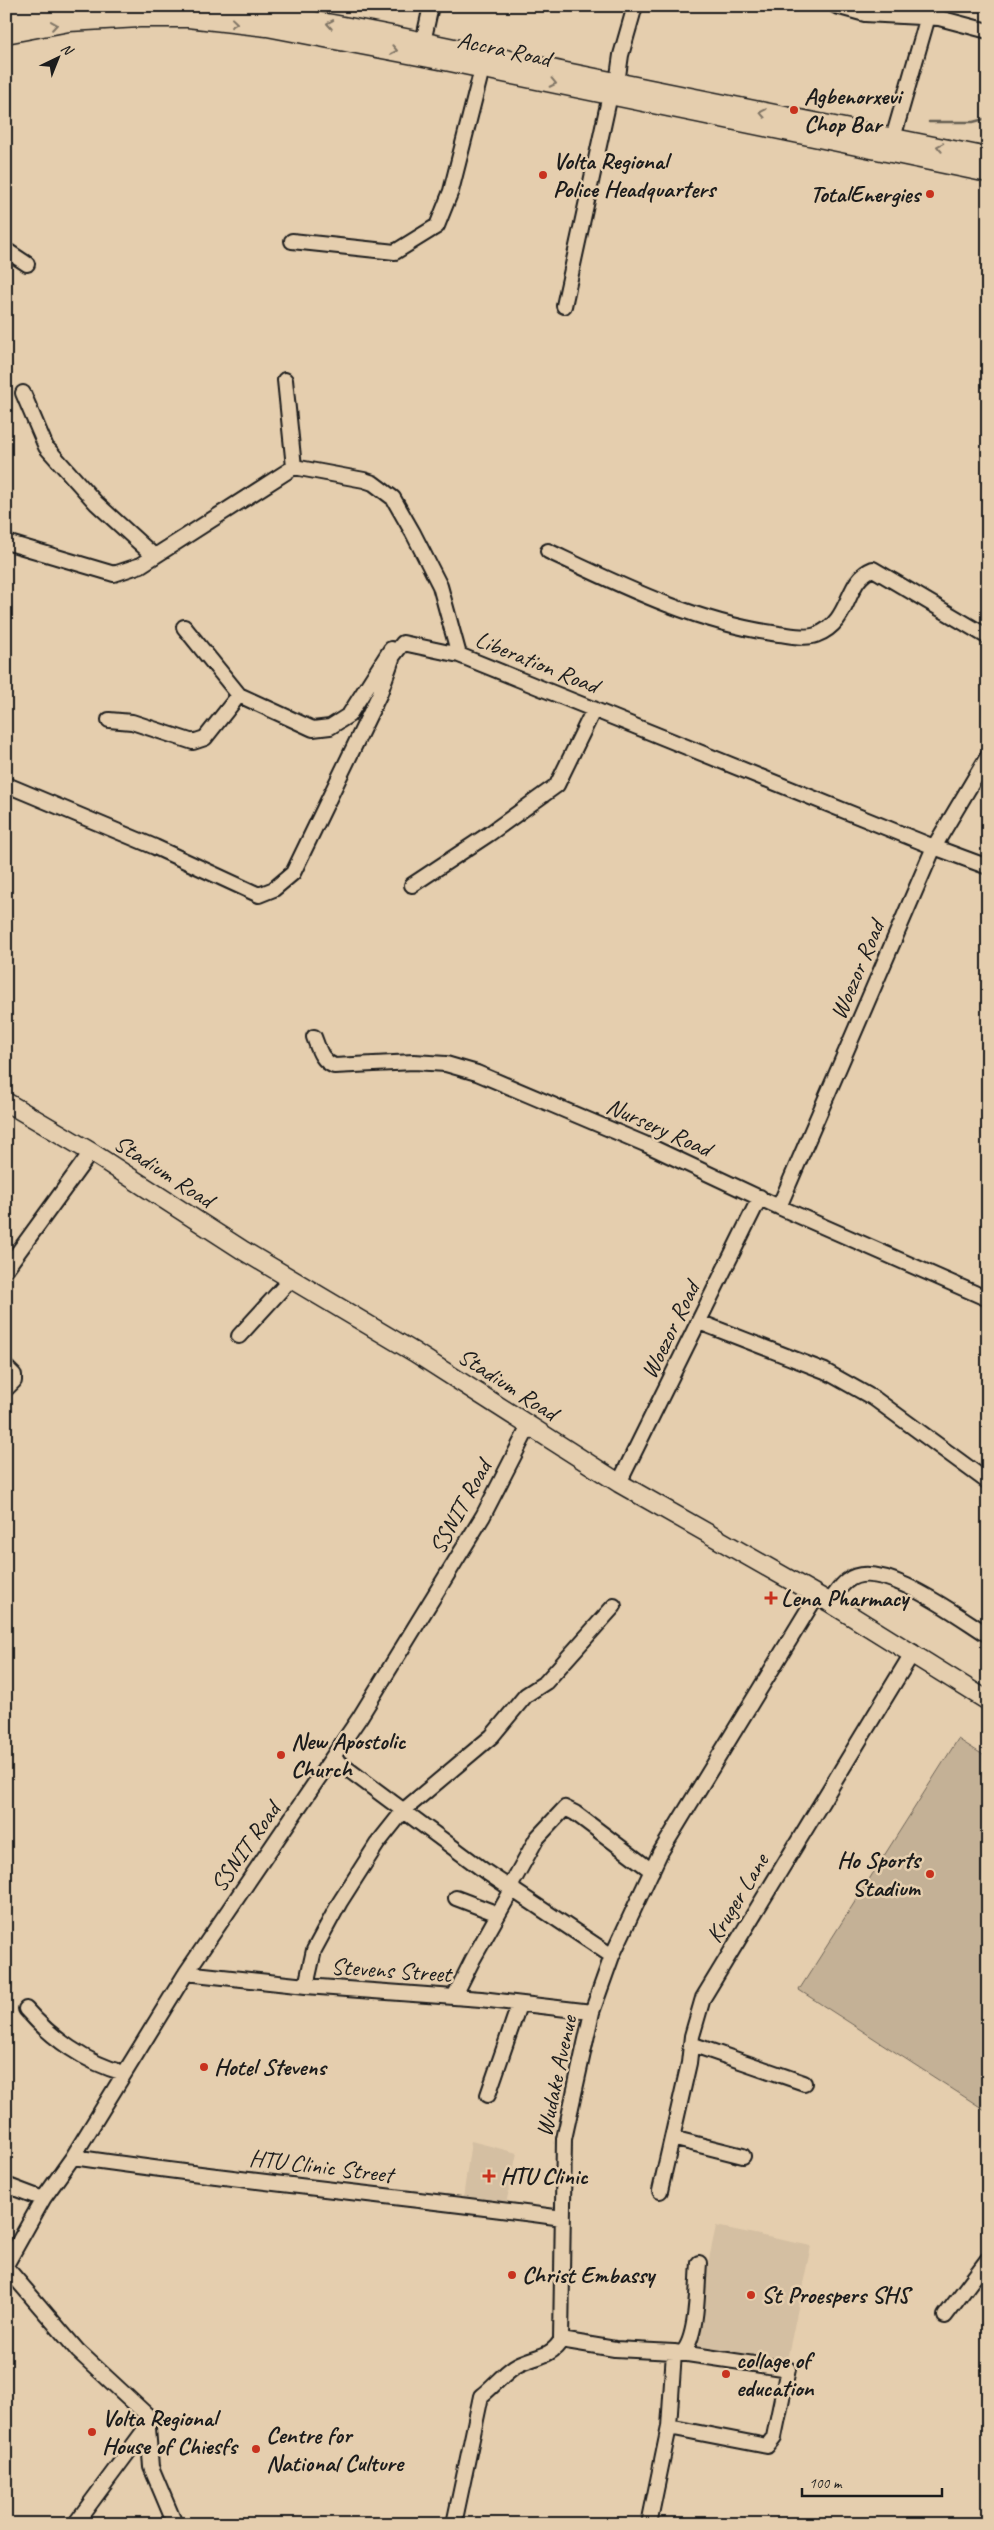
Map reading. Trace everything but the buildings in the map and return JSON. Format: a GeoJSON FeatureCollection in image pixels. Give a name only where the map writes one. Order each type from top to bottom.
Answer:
{"type":"FeatureCollection","features":[{"type":"Feature","properties":{"kind":"main road"},"geometry":{"type":"LineString","coordinates":[[6,19],[67,8],[104,6]]}},
{"type":"Feature","properties":{"kind":"main road","name":"Accra Road"},"geometry":{"type":"LineString","coordinates":[[208,6],[278,14],[423,42],[614,89],[988,173]]}},
{"type":"Feature","properties":{"kind":"main road","name":"Accra Road"},"geometry":{"type":"LineString","coordinates":[[6,34],[69,22],[140,18],[188,18],[267,27],[482,69],[614,89],[892,138],[988,157]]}},
{"type":"Feature","properties":{"kind":"main road","name":"Stadium Road"},"geometry":{"type":"LineString","coordinates":[[6,1102],[90,1152],[291,1279],[414,1352],[619,1483],[913,1652],[988,1701]]}},
{"type":"Feature","properties":{"kind":"street"},"geometry":{"type":"LineString","coordinates":[[423,42],[431,6]]}},
{"type":"Feature","properties":{"kind":"street"},"geometry":{"type":"LineString","coordinates":[[564,306],[614,89],[620,54],[635,6]]}},
{"type":"Feature","properties":{"kind":"street"},"geometry":{"type":"LineString","coordinates":[[836,6],[865,14],[929,12],[948,20],[988,31]]}},
{"type":"Feature","properties":{"kind":"street"},"geometry":{"type":"LineString","coordinates":[[892,138],[929,12]]}},
{"type":"Feature","properties":{"kind":"street"},"geometry":{"type":"LineString","coordinates":[[292,241],[395,252],[437,226],[451,191],[482,69]]}},
{"type":"Feature","properties":{"kind":"street"},"geometry":{"type":"LineString","coordinates":[[6,250],[27,264]]}},
{"type":"Feature","properties":{"kind":"street"},"geometry":{"type":"LineString","coordinates":[[6,542],[114,574],[127,571],[154,556],[294,467],[285,380]]}},
{"type":"Feature","properties":{"kind":"street"},"geometry":{"type":"LineString","coordinates":[[23,393],[46,447],[96,502],[154,556]]}},
{"type":"Feature","properties":{"kind":"street","name":"Liberation Road"},"geometry":{"type":"LineString","coordinates":[[294,467],[364,480],[373,483],[393,498],[440,586],[458,654],[934,847],[988,866]]}},
{"type":"Feature","properties":{"kind":"street"},"geometry":{"type":"LineString","coordinates":[[548,551],[642,596],[750,630],[786,635],[814,636],[833,626],[843,614],[854,588],[864,572],[873,569],[988,637]]}},
{"type":"Feature","properties":{"kind":"street"},"geometry":{"type":"LineString","coordinates":[[184,627],[239,695],[313,729],[330,727],[349,715],[388,652],[395,644],[403,643],[458,654]]}},
{"type":"Feature","properties":{"kind":"street"},"geometry":{"type":"LineString","coordinates":[[7,785],[155,847],[259,895],[274,888],[293,873],[380,693],[393,656],[403,643]]}},
{"type":"Feature","properties":{"kind":"street"},"geometry":{"type":"LineString","coordinates":[[109,720],[132,722],[193,742],[205,738],[239,695]]}},
{"type":"Feature","properties":{"kind":"street"},"geometry":{"type":"LineString","coordinates":[[412,885],[489,834],[557,785],[594,709]]}},
{"type":"Feature","properties":{"kind":"street","name":"Woezor Road"},"geometry":{"type":"LineString","coordinates":[[779,1207],[934,847],[988,756]]}},
{"type":"Feature","properties":{"kind":"street","name":"Nursery Road"},"geometry":{"type":"LineString","coordinates":[[314,1037],[325,1062],[334,1066],[414,1062],[446,1064],[477,1073],[645,1144],[779,1207],[988,1299]]}},
{"type":"Feature","properties":{"kind":"street"},"geometry":{"type":"LineString","coordinates":[[6,1269],[90,1152]]}},
{"type":"Feature","properties":{"kind":"street","name":"Woezor Road"},"geometry":{"type":"LineString","coordinates":[[619,1483],[760,1197]]}},
{"type":"Feature","properties":{"kind":"street"},"geometry":{"type":"LineString","coordinates":[[239,1336],[291,1279]]}},
{"type":"Feature","properties":{"kind":"street"},"geometry":{"type":"LineString","coordinates":[[699,1322],[825,1371],[875,1399],[988,1482]]}},
{"type":"Feature","properties":{"kind":"street"},"geometry":{"type":"LineString","coordinates":[[6,1367],[14,1375],[14,1381],[6,1388]]}},
{"type":"Feature","properties":{"kind":"street","name":"SSNIT Road"},"geometry":{"type":"LineString","coordinates":[[6,2266],[43,2199],[73,2157],[186,1973],[227,1910],[334,1759],[478,1524],[529,1426]]}},
{"type":"Feature","properties":{"kind":"street","name":"Wudake Avenue"},"geometry":{"type":"LineString","coordinates":[[561,2340],[564,2139],[592,2012],[612,1956],[660,1853],[823,1599],[848,1580],[873,1574],[901,1582],[988,1635]]}},
{"type":"Feature","properties":{"kind":"street"},"geometry":{"type":"LineString","coordinates":[[306,1986],[314,1950],[340,1902],[377,1844],[404,1810],[492,1736],[526,1695],[546,1682],[614,1606]]}},
{"type":"Feature","properties":{"kind":"street","name":"Kruger Lane"},"geometry":{"type":"LineString","coordinates":[[660,2192],[698,2011],[710,1987],[913,1652]]}},
{"type":"Feature","properties":{"kind":"street"},"geometry":{"type":"LineString","coordinates":[[334,1759],[457,1851],[612,1956]]}},
{"type":"Feature","properties":{"kind":"street"},"geometry":{"type":"LineString","coordinates":[[454,1996],[537,1838],[565,1808],[575,1813],[652,1871]]}},
{"type":"Feature","properties":{"kind":"street"},"geometry":{"type":"LineString","coordinates":[[456,1898],[498,1914]]}},
{"type":"Feature","properties":{"kind":"street","name":"Stevens Street"},"geometry":{"type":"LineString","coordinates":[[186,1973],[306,1986],[454,1996],[592,2012]]}},
{"type":"Feature","properties":{"kind":"street"},"geometry":{"type":"LineString","coordinates":[[488,2094],[519,2005]]}},
{"type":"Feature","properties":{"kind":"street"},"geometry":{"type":"LineString","coordinates":[[26,2009],[57,2039],[110,2070],[124,2073]]}},
{"type":"Feature","properties":{"kind":"street"},"geometry":{"type":"LineString","coordinates":[[691,2044],[804,2083]]}},
{"type":"Feature","properties":{"kind":"street"},"geometry":{"type":"LineString","coordinates":[[672,2138],[743,2156]]}},
{"type":"Feature","properties":{"kind":"street","name":"HTU Clinic Street"},"geometry":{"type":"LineString","coordinates":[[73,2157],[375,2197],[454,2204],[563,2218]]}},
{"type":"Feature","properties":{"kind":"street"},"geometry":{"type":"LineString","coordinates":[[6,2185],[43,2199]]}},
{"type":"Feature","properties":{"kind":"street"},"geometry":{"type":"LineString","coordinates":[[945,2316],[988,2259]]}},
{"type":"Feature","properties":{"kind":"street"},"geometry":{"type":"LineString","coordinates":[[649,2524],[669,2427],[678,2352],[689,2343],[694,2318],[698,2263]]}},
{"type":"Feature","properties":{"kind":"street"},"geometry":{"type":"LineString","coordinates":[[6,2266],[78,2350],[147,2416],[149,2424],[148,2458],[175,2524]]}},
{"type":"Feature","properties":{"kind":"street"},"geometry":{"type":"LineString","coordinates":[[454,2524],[481,2396],[492,2390],[515,2367],[552,2352],[561,2340],[615,2349],[678,2352],[788,2369],[772,2444],[767,2446],[669,2427]]}},
{"type":"Feature","properties":{"kind":"street"},"geometry":{"type":"LineString","coordinates":[[75,2524],[149,2424]]}},
{"type":"Feature","properties":{"kind":"shaded area","name":"Ho Sports Stadium"},"geometry":{"type":"Polygon","coordinates":[[[958,1739],[988,1758],[988,2112],[799,1990],[958,1739]]]}},
{"type":"Feature","properties":{"kind":"shaded area","name":"HTU Clinic"},"geometry":{"type":"Polygon","coordinates":[[[471,2141],[517,2153],[506,2204],[463,2199],[471,2141]]]}},
{"type":"Feature","properties":{"kind":"shaded area","name":"St Proespers SHS"},"geometry":{"type":"Polygon","coordinates":[[[716,2226],[811,2246],[786,2365],[691,2345],[716,2226]]]}},
{"type":"Feature","properties":{"kind":"waterway"},"geometry":{"type":"LineString","coordinates":[[929,122],[973,122],[988,118]]}},
{"type":"Feature","properties":{"kind":"place","name":"Agbenorxevi Chop Bar"},"geometry":{"type":"Point","coordinates":[794,110]}},
{"type":"Feature","properties":{"kind":"place","name":"Volta Regional Police Headquarters"},"geometry":{"type":"Point","coordinates":[543,175]}},
{"type":"Feature","properties":{"kind":"place","name":"TotalEnergies"},"geometry":{"type":"Point","coordinates":[930,194]}},
{"type":"Feature","properties":{"kind":"place","name":"Lena Pharmacy"},"geometry":{"type":"Point","coordinates":[771,1598]}},
{"type":"Feature","properties":{"kind":"place","name":"New Apostolic Church"},"geometry":{"type":"Point","coordinates":[281,1755]}},
{"type":"Feature","properties":{"kind":"place","name":"Ho Sports Stadium"},"geometry":{"type":"Point","coordinates":[930,1874]}},
{"type":"Feature","properties":{"kind":"place","name":"Hotel Stevens"},"geometry":{"type":"Point","coordinates":[204,2067]}},
{"type":"Feature","properties":{"kind":"place","name":"HTU Clinic"},"geometry":{"type":"Point","coordinates":[489,2176]}},
{"type":"Feature","properties":{"kind":"place","name":"Christ Embassy"},"geometry":{"type":"Point","coordinates":[512,2275]}},
{"type":"Feature","properties":{"kind":"place","name":"St Proespers SHS"},"geometry":{"type":"Point","coordinates":[751,2295]}},
{"type":"Feature","properties":{"kind":"place","name":"collage of education"},"geometry":{"type":"Point","coordinates":[726,2374]}},
{"type":"Feature","properties":{"kind":"place","name":"Volta Regional House of Chiesfs"},"geometry":{"type":"Point","coordinates":[92,2432]}},
{"type":"Feature","properties":{"kind":"place","name":"Centre for National Culture"},"geometry":{"type":"Point","coordinates":[256,2449]}}]}
